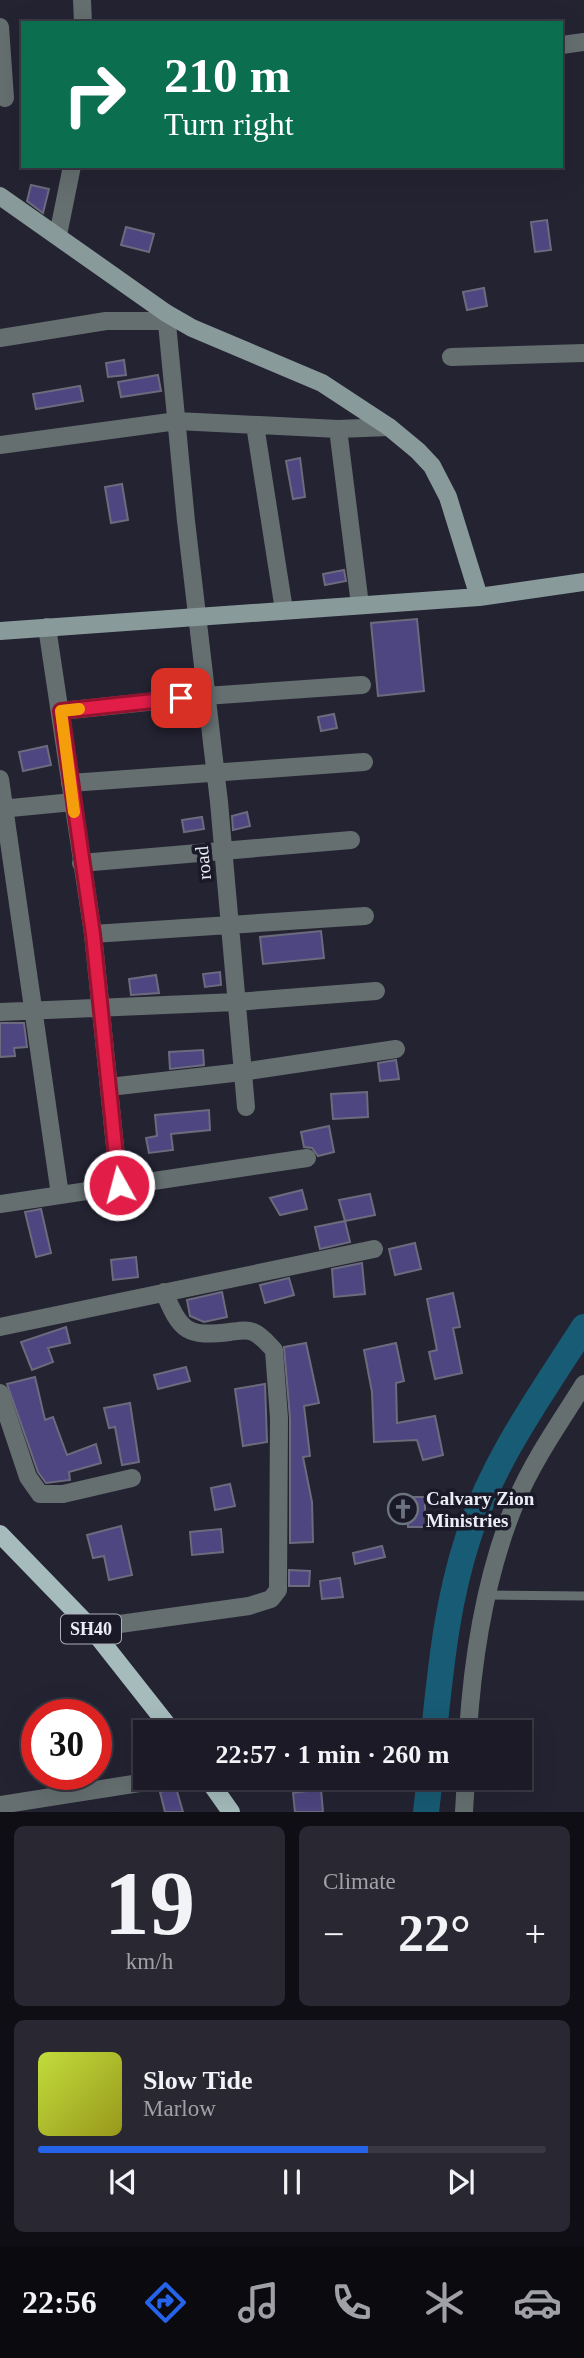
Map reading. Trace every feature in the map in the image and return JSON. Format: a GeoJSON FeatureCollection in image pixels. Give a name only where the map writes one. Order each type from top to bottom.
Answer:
{"type":"FeatureCollection","features":[{"type":"Feature","properties":{"kind":"main road","name":"SH40"},"geometry":{"type":"LineString","coordinates":[[0,1534],[91,1628],[164,1720]]}},
{"type":"Feature","properties":{"kind":"main road"},"geometry":{"type":"LineString","coordinates":[[215,1790],[232,1812]]}},
{"type":"Feature","properties":{"kind":"street"},"geometry":{"type":"LineString","coordinates":[[82,0],[83,21]]}},
{"type":"Feature","properties":{"kind":"street"},"geometry":{"type":"LineString","coordinates":[[0,27],[9,98]]}},
{"type":"Feature","properties":{"kind":"street"},"geometry":{"type":"LineString","coordinates":[[563,45],[584,43]]}},
{"type":"Feature","properties":{"kind":"street"},"geometry":{"type":"LineString","coordinates":[[58,235],[72,168]]}},
{"type":"Feature","properties":{"kind":"street"},"geometry":{"type":"LineString","coordinates":[[0,196],[58,235],[166,317],[321,383],[389,427],[432,467],[462,537],[478,597]]}},
{"type":"Feature","properties":{"kind":"street"},"geometry":{"type":"LineString","coordinates":[[0,338],[106,321],[166,317]]}},
{"type":"Feature","properties":{"kind":"street","name":"road"},"geometry":{"type":"LineString","coordinates":[[166,317],[223,849],[246,1107]]}},
{"type":"Feature","properties":{"kind":"street"},"geometry":{"type":"LineString","coordinates":[[451,357],[584,353]]}},
{"type":"Feature","properties":{"kind":"street"},"geometry":{"type":"LineString","coordinates":[[0,445],[177,421],[338,429],[389,427]]}},
{"type":"Feature","properties":{"kind":"street"},"geometry":{"type":"LineString","coordinates":[[255,425],[284,610]]}},
{"type":"Feature","properties":{"kind":"street"},"geometry":{"type":"LineString","coordinates":[[338,429],[360,605]]}},
{"type":"Feature","properties":{"kind":"street"},"geometry":{"type":"LineString","coordinates":[[0,631],[478,597],[584,582]]}},
{"type":"Feature","properties":{"kind":"street"},"geometry":{"type":"LineString","coordinates":[[47,627],[93,934],[119,1185]]}},
{"type":"Feature","properties":{"kind":"street"},"geometry":{"type":"LineString","coordinates":[[61,711],[205,696],[362,685]]}},
{"type":"Feature","properties":{"kind":"street"},"geometry":{"type":"LineString","coordinates":[[70,783],[364,762]]}},
{"type":"Feature","properties":{"kind":"street"},"geometry":{"type":"LineString","coordinates":[[0,779],[2,809],[60,1195]]}},
{"type":"Feature","properties":{"kind":"street"},"geometry":{"type":"LineString","coordinates":[[2,809],[73,802]]}},
{"type":"Feature","properties":{"kind":"street"},"geometry":{"type":"LineString","coordinates":[[81,863],[352,840]]}},
{"type":"Feature","properties":{"kind":"street"},"geometry":{"type":"LineString","coordinates":[[93,934],[365,916]]}},
{"type":"Feature","properties":{"kind":"street"},"geometry":{"type":"LineString","coordinates":[[0,1012],[236,1002],[376,991]]}},
{"type":"Feature","properties":{"kind":"street"},"geometry":{"type":"LineString","coordinates":[[109,1087],[242,1072],[396,1049]]}},
{"type":"Feature","properties":{"kind":"street"},"geometry":{"type":"LineString","coordinates":[[0,1204],[307,1158]]}},
{"type":"Feature","properties":{"kind":"street"},"geometry":{"type":"LineString","coordinates":[[0,1327],[374,1249]]}},
{"type":"Feature","properties":{"kind":"street"},"geometry":{"type":"LineString","coordinates":[[91,1628],[248,1606],[271,1599],[278,1590],[279,1418],[274,1350],[254,1332],[242,1330],[200,1336],[188,1331],[176,1321],[164,1292]]}},
{"type":"Feature","properties":{"kind":"street"},"geometry":{"type":"LineString","coordinates":[[469,1720],[478,1637],[503,1533],[518,1496],[584,1384]]}},
{"type":"Feature","properties":{"kind":"street"},"geometry":{"type":"LineString","coordinates":[[0,1393],[28,1477],[40,1494],[63,1494],[132,1478]]}},
{"type":"Feature","properties":{"kind":"street"},"geometry":{"type":"LineString","coordinates":[[0,1805],[133,1784]]}},
{"type":"Feature","properties":{"kind":"street"},"geometry":{"type":"LineString","coordinates":[[464,1812],[465,1790]]}},
{"type":"Feature","properties":{"kind":"lane"},"geometry":{"type":"LineString","coordinates":[[487,1595],[584,1596]]}},
{"type":"Feature","properties":{"kind":"building"},"geometry":{"type":"Polygon","coordinates":[[[31,185],[49,189],[43,213],[27,201],[31,185]]]}},
{"type":"Feature","properties":{"kind":"building"},"geometry":{"type":"Polygon","coordinates":[[[547,220],[551,250],[535,252],[531,222],[547,220]]]}},
{"type":"Feature","properties":{"kind":"building"},"geometry":{"type":"Polygon","coordinates":[[[126,227],[154,234],[149,252],[121,245],[126,227]]]}},
{"type":"Feature","properties":{"kind":"building"},"geometry":{"type":"Polygon","coordinates":[[[484,288],[487,306],[467,310],[463,292],[484,288]]]}},
{"type":"Feature","properties":{"kind":"building"},"geometry":{"type":"Polygon","coordinates":[[[124,360],[126,375],[108,377],[106,363],[124,360]]]}},
{"type":"Feature","properties":{"kind":"building"},"geometry":{"type":"Polygon","coordinates":[[[158,375],[161,391],[121,397],[118,382],[158,375]]]}},
{"type":"Feature","properties":{"kind":"building"},"geometry":{"type":"Polygon","coordinates":[[[80,386],[83,401],[36,409],[33,394],[80,386]]]}},
{"type":"Feature","properties":{"kind":"building"},"geometry":{"type":"Polygon","coordinates":[[[300,458],[305,497],[293,499],[286,461],[300,458]]]}},
{"type":"Feature","properties":{"kind":"building"},"geometry":{"type":"Polygon","coordinates":[[[122,484],[128,520],[111,523],[105,487],[122,484]]]}},
{"type":"Feature","properties":{"kind":"building"},"geometry":{"type":"Polygon","coordinates":[[[344,570],[346,581],[325,585],[323,574],[344,570]]]}},
{"type":"Feature","properties":{"kind":"building"},"geometry":{"type":"Polygon","coordinates":[[[417,619],[424,691],[378,696],[371,623],[417,619]]]}},
{"type":"Feature","properties":{"kind":"building"},"geometry":{"type":"Polygon","coordinates":[[[334,714],[337,728],[321,731],[318,717],[334,714]]]}},
{"type":"Feature","properties":{"kind":"building"},"geometry":{"type":"Polygon","coordinates":[[[47,746],[51,765],[23,771],[19,752],[47,746]]]}},
{"type":"Feature","properties":{"kind":"building"},"geometry":{"type":"Polygon","coordinates":[[[247,812],[250,826],[233,830],[232,816],[247,812]]]}},
{"type":"Feature","properties":{"kind":"building"},"geometry":{"type":"Polygon","coordinates":[[[202,817],[204,829],[184,832],[182,820],[202,817]]]}},
{"type":"Feature","properties":{"kind":"building"},"geometry":{"type":"Polygon","coordinates":[[[321,931],[324,958],[263,964],[260,937],[321,931]]]}},
{"type":"Feature","properties":{"kind":"building"},"geometry":{"type":"Polygon","coordinates":[[[220,972],[221,985],[205,987],[203,974],[220,972]]]}},
{"type":"Feature","properties":{"kind":"building"},"geometry":{"type":"Polygon","coordinates":[[[156,975],[159,993],[131,995],[129,979],[156,975]]]}},
{"type":"Feature","properties":{"kind":"building"},"geometry":{"type":"Polygon","coordinates":[[[0,1023],[24,1023],[27,1047],[14,1048],[15,1056],[0,1057],[0,1023]]]}},
{"type":"Feature","properties":{"kind":"building"},"geometry":{"type":"Polygon","coordinates":[[[203,1050],[204,1065],[170,1069],[169,1052],[203,1050]]]}},
{"type":"Feature","properties":{"kind":"building"},"geometry":{"type":"Polygon","coordinates":[[[396,1060],[399,1079],[380,1081],[378,1063],[396,1060]]]}},
{"type":"Feature","properties":{"kind":"building"},"geometry":{"type":"Polygon","coordinates":[[[367,1092],[368,1117],[333,1119],[331,1094],[367,1092]]]}},
{"type":"Feature","properties":{"kind":"building"},"geometry":{"type":"Polygon","coordinates":[[[209,1110],[210,1130],[171,1134],[173,1150],[149,1153],[146,1138],[157,1136],[155,1115],[209,1110]]]}},
{"type":"Feature","properties":{"kind":"building"},"geometry":{"type":"Polygon","coordinates":[[[329,1126],[334,1152],[318,1156],[312,1148],[304,1147],[301,1132],[329,1126]]]}},
{"type":"Feature","properties":{"kind":"building"},"geometry":{"type":"Polygon","coordinates":[[[302,1190],[307,1209],[280,1215],[270,1198],[302,1190]]]}},
{"type":"Feature","properties":{"kind":"building"},"geometry":{"type":"Polygon","coordinates":[[[370,1194],[375,1215],[345,1221],[339,1200],[370,1194]]]}},
{"type":"Feature","properties":{"kind":"building"},"geometry":{"type":"Polygon","coordinates":[[[41,1209],[51,1253],[36,1257],[25,1212],[41,1209]]]}},
{"type":"Feature","properties":{"kind":"building"},"geometry":{"type":"Polygon","coordinates":[[[345,1221],[350,1242],[320,1249],[315,1227],[345,1221]]]}},
{"type":"Feature","properties":{"kind":"building"},"geometry":{"type":"Polygon","coordinates":[[[415,1243],[421,1269],[395,1275],[389,1249],[415,1243]]]}},
{"type":"Feature","properties":{"kind":"building"},"geometry":{"type":"Polygon","coordinates":[[[136,1257],[138,1277],[113,1280],[111,1260],[136,1257]]]}},
{"type":"Feature","properties":{"kind":"building"},"geometry":{"type":"Polygon","coordinates":[[[362,1263],[365,1294],[334,1297],[332,1269],[362,1263]]]}},
{"type":"Feature","properties":{"kind":"building"},"geometry":{"type":"Polygon","coordinates":[[[289,1278],[294,1295],[265,1303],[260,1285],[289,1278]]]}},
{"type":"Feature","properties":{"kind":"building"},"geometry":{"type":"Polygon","coordinates":[[[222,1292],[227,1317],[204,1322],[190,1316],[187,1300],[222,1292]]]}},
{"type":"Feature","properties":{"kind":"building"},"geometry":{"type":"Polygon","coordinates":[[[453,1293],[460,1327],[453,1328],[462,1373],[435,1379],[429,1352],[437,1350],[427,1299],[453,1293]]]}},
{"type":"Feature","properties":{"kind":"building"},"geometry":{"type":"Polygon","coordinates":[[[66,1327],[70,1343],[48,1348],[53,1362],[32,1370],[21,1342],[66,1327]]]}},
{"type":"Feature","properties":{"kind":"building"},"geometry":{"type":"Polygon","coordinates":[[[306,1343],[319,1403],[304,1406],[310,1456],[303,1457],[312,1502],[313,1542],[290,1543],[290,1418],[284,1347],[306,1343]]]}},
{"type":"Feature","properties":{"kind":"building"},"geometry":{"type":"Polygon","coordinates":[[[396,1343],[404,1381],[396,1383],[397,1423],[435,1416],[443,1455],[423,1460],[417,1440],[374,1442],[372,1392],[364,1350],[396,1343]]]}},
{"type":"Feature","properties":{"kind":"building"},"geometry":{"type":"Polygon","coordinates":[[[186,1367],[190,1381],[158,1389],[154,1375],[186,1367]]]}},
{"type":"Feature","properties":{"kind":"building"},"geometry":{"type":"Polygon","coordinates":[[[35,1377],[45,1420],[53,1417],[67,1455],[96,1444],[101,1463],[69,1472],[70,1480],[46,1483],[38,1472],[7,1384],[35,1377]]]}},
{"type":"Feature","properties":{"kind":"building"},"geometry":{"type":"Polygon","coordinates":[[[265,1384],[267,1442],[243,1446],[235,1389],[265,1384]]]}},
{"type":"Feature","properties":{"kind":"building"},"geometry":{"type":"Polygon","coordinates":[[[130,1403],[139,1462],[122,1465],[115,1427],[109,1428],[104,1408],[130,1403]]]}},
{"type":"Feature","properties":{"kind":"building"},"geometry":{"type":"Polygon","coordinates":[[[230,1484],[235,1506],[215,1510],[211,1488],[230,1484]]]}},
{"type":"Feature","properties":{"kind":"building"},"geometry":{"type":"Polygon","coordinates":[[[407,1497],[425,1497],[425,1527],[408,1527],[407,1497]]]}},
{"type":"Feature","properties":{"kind":"building"},"geometry":{"type":"Polygon","coordinates":[[[121,1526],[132,1575],[109,1580],[104,1556],[93,1558],[87,1535],[121,1526]]]}},
{"type":"Feature","properties":{"kind":"building"},"geometry":{"type":"Polygon","coordinates":[[[221,1529],[223,1552],[192,1555],[190,1532],[221,1529]]]}},
{"type":"Feature","properties":{"kind":"building"},"geometry":{"type":"Polygon","coordinates":[[[382,1546],[385,1557],[355,1564],[353,1553],[382,1546]]]}},
{"type":"Feature","properties":{"kind":"building"},"geometry":{"type":"Polygon","coordinates":[[[289,1570],[310,1571],[309,1586],[289,1586],[289,1570]]]}},
{"type":"Feature","properties":{"kind":"building"},"geometry":{"type":"Polygon","coordinates":[[[340,1578],[343,1597],[322,1599],[320,1581],[340,1578]]]}},
{"type":"Feature","properties":{"kind":"building"},"geometry":{"type":"Polygon","coordinates":[[[177,1790],[183,1812],[165,1812],[160,1792],[177,1790]]]}},
{"type":"Feature","properties":{"kind":"building"},"geometry":{"type":"Polygon","coordinates":[[[321,1790],[323,1812],[295,1812],[293,1793],[321,1790]]]}},
{"type":"Feature","properties":{"kind":"waterway"},"geometry":{"type":"LineString","coordinates":[[435,1720],[450,1610],[461,1562],[478,1510],[519,1429],[584,1327]]}},
{"type":"Feature","properties":{"kind":"waterway"},"geometry":{"type":"LineString","coordinates":[[426,1812],[429,1790]]}},
{"type":"Feature","properties":{"kind":"slow traffic"},"geometry":{"type":"LineString","coordinates":[[74,812],[61,711],[79,709]]}},
{"type":"Feature","properties":{"kind":"place","name":"Calvary Zion Ministries"},"geometry":{"type":"Point","coordinates":[403,1509]}},
{"type":"Feature","properties":{"kind":"route"},"geometry":{"type":"LineString","coordinates":[[119,1185],[93,934],[61,711],[181,698]]}}]}
